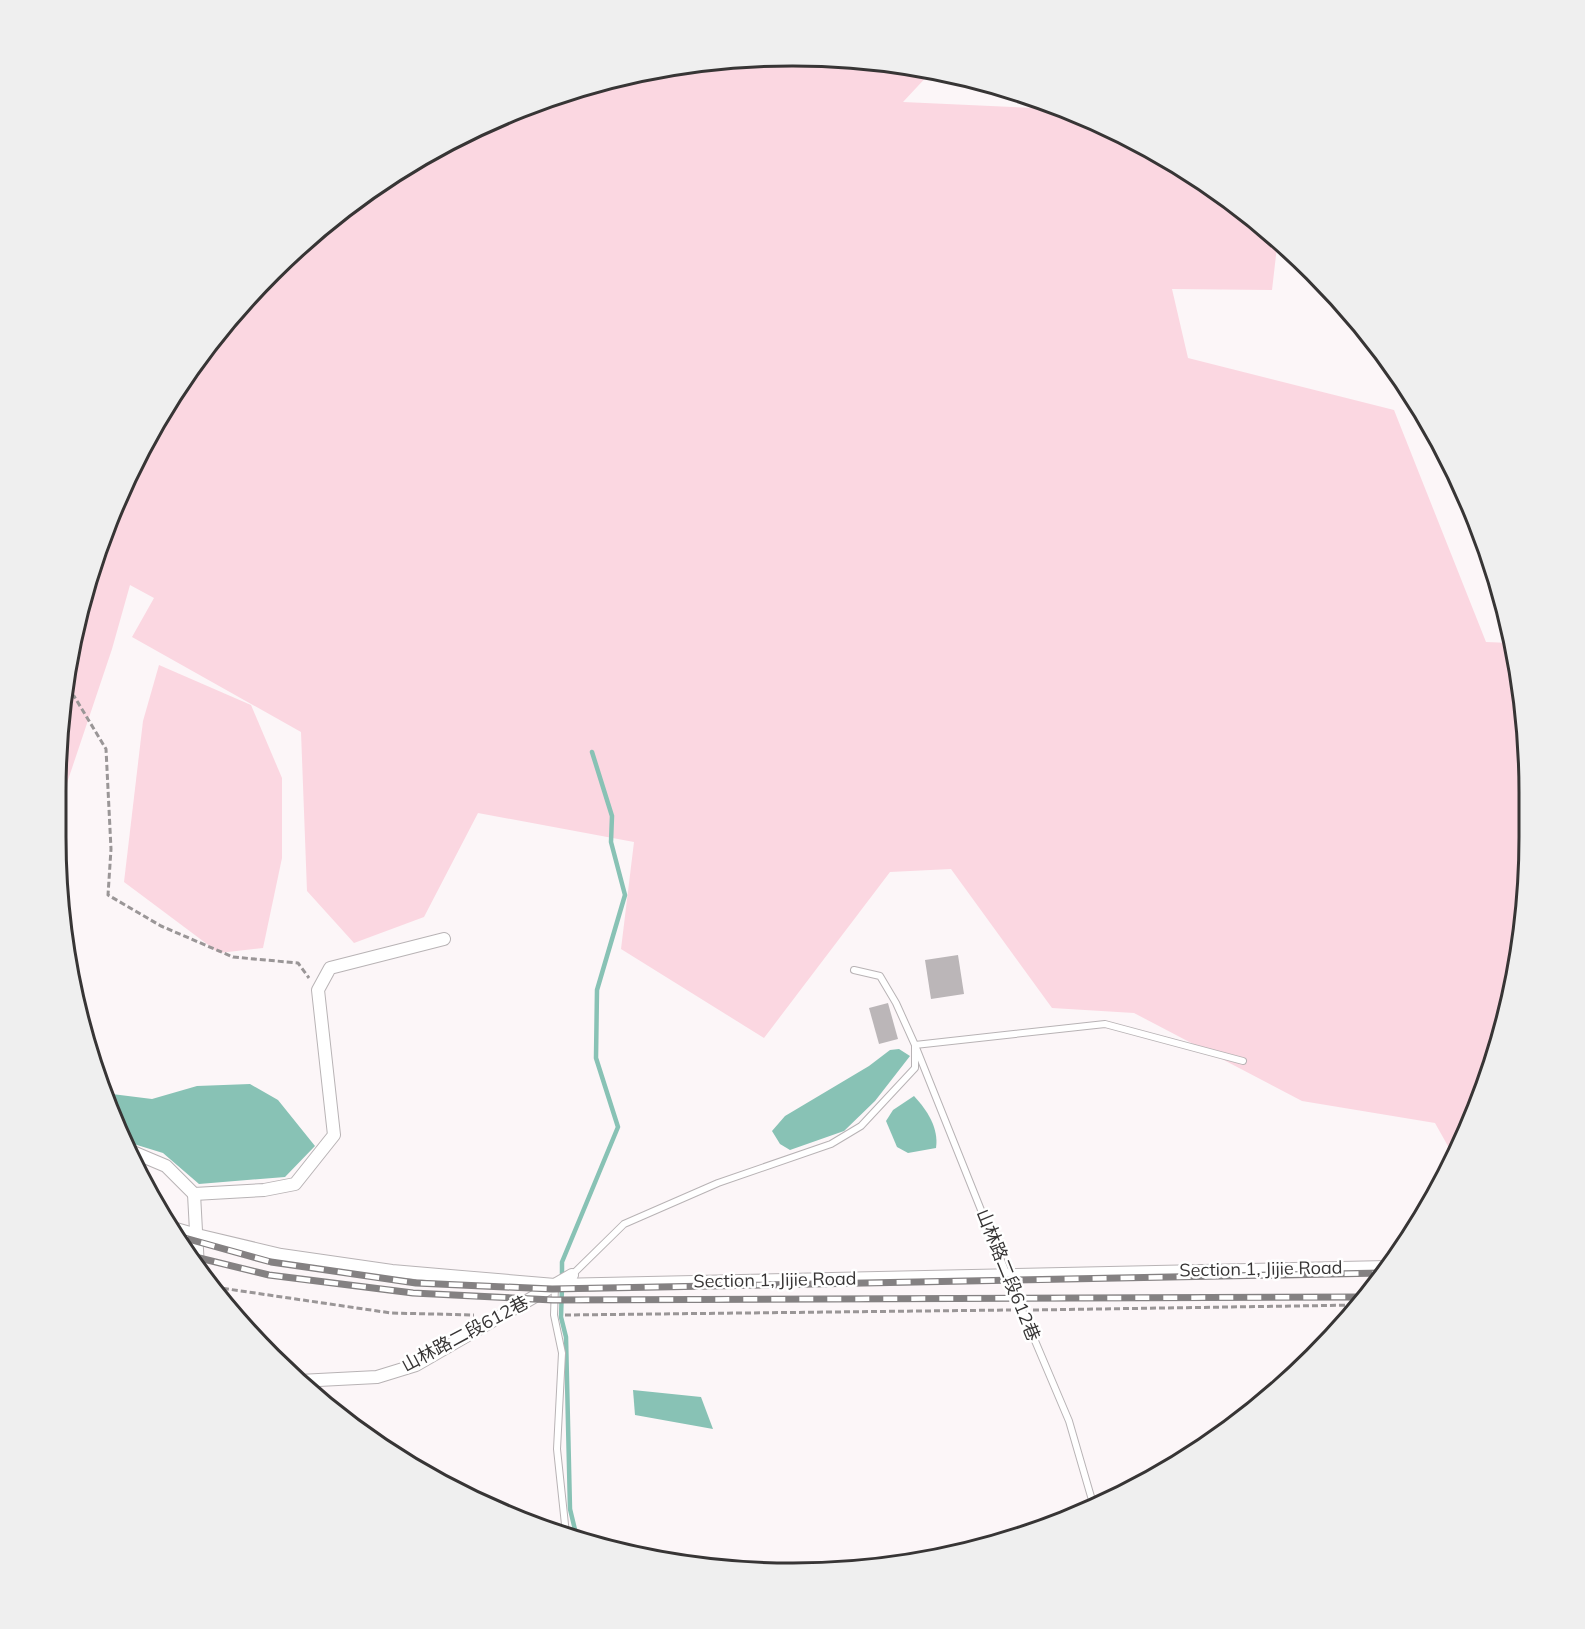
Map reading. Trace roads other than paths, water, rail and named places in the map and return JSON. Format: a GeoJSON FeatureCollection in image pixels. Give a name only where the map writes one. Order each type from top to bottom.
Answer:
{"type":"FeatureCollection","features":[{"type":"Feature","properties":{"kind":"street"},"geometry":{"type":"LineString","coordinates":[[194,1194],[264,1190],[295,1184],[334,1135],[318,990],[330,968],[444,939]]}},
{"type":"Feature","properties":{"kind":"street"},"geometry":{"type":"LineString","coordinates":[[140,1155],[166,1166],[194,1194],[198,1253]]}},
{"type":"Feature","properties":{"kind":"street","name":"Section 1, Jijie Road"},"geometry":{"type":"LineString","coordinates":[[182,1231],[281,1255],[381,1269],[556,1285],[572,1280],[1007,1275],[1377,1267]]}},
{"type":"Feature","properties":{"kind":"street","name":"山林路二段612巷"},"geometry":{"type":"LineString","coordinates":[[309,1380],[377,1377],[416,1365],[556,1285]]}},
{"type":"Feature","properties":{"kind":"lane","name":"山林路二段612巷"},"geometry":{"type":"LineString","coordinates":[[854,970],[880,976],[896,1003],[915,1045],[1007,1275],[1069,1421],[1092,1498]]}},
{"type":"Feature","properties":{"kind":"lane"},"geometry":{"type":"LineString","coordinates":[[572,1280],[624,1224],[718,1183],[831,1144],[861,1126],[915,1068],[915,1045],[1104,1024],[1243,1061]]}},
{"type":"Feature","properties":{"kind":"lane"},"geometry":{"type":"LineString","coordinates":[[556,1285],[554,1315],[562,1353],[557,1449],[565,1526]]}},
{"type":"Feature","properties":{"kind":"waterway"},"geometry":{"type":"LineString","coordinates":[[562,1278],[562,1262],[618,1127],[596,1058],[597,990],[625,895],[611,842],[612,816],[592,752]]}},
{"type":"Feature","properties":{"kind":"waterway"},"geometry":{"type":"LineString","coordinates":[[562,1287],[561,1317],[566,1337],[570,1509],[575,1529]]}},
{"type":"Feature","properties":{"kind":"railway"},"geometry":{"type":"LineString","coordinates":[[187,1239],[271,1262],[416,1283],[552,1289],[1373,1273]]}},
{"type":"Feature","properties":{"kind":"railway"},"geometry":{"type":"LineString","coordinates":[[201,1258],[269,1275],[413,1293],[553,1300],[1354,1297]]}}]}
